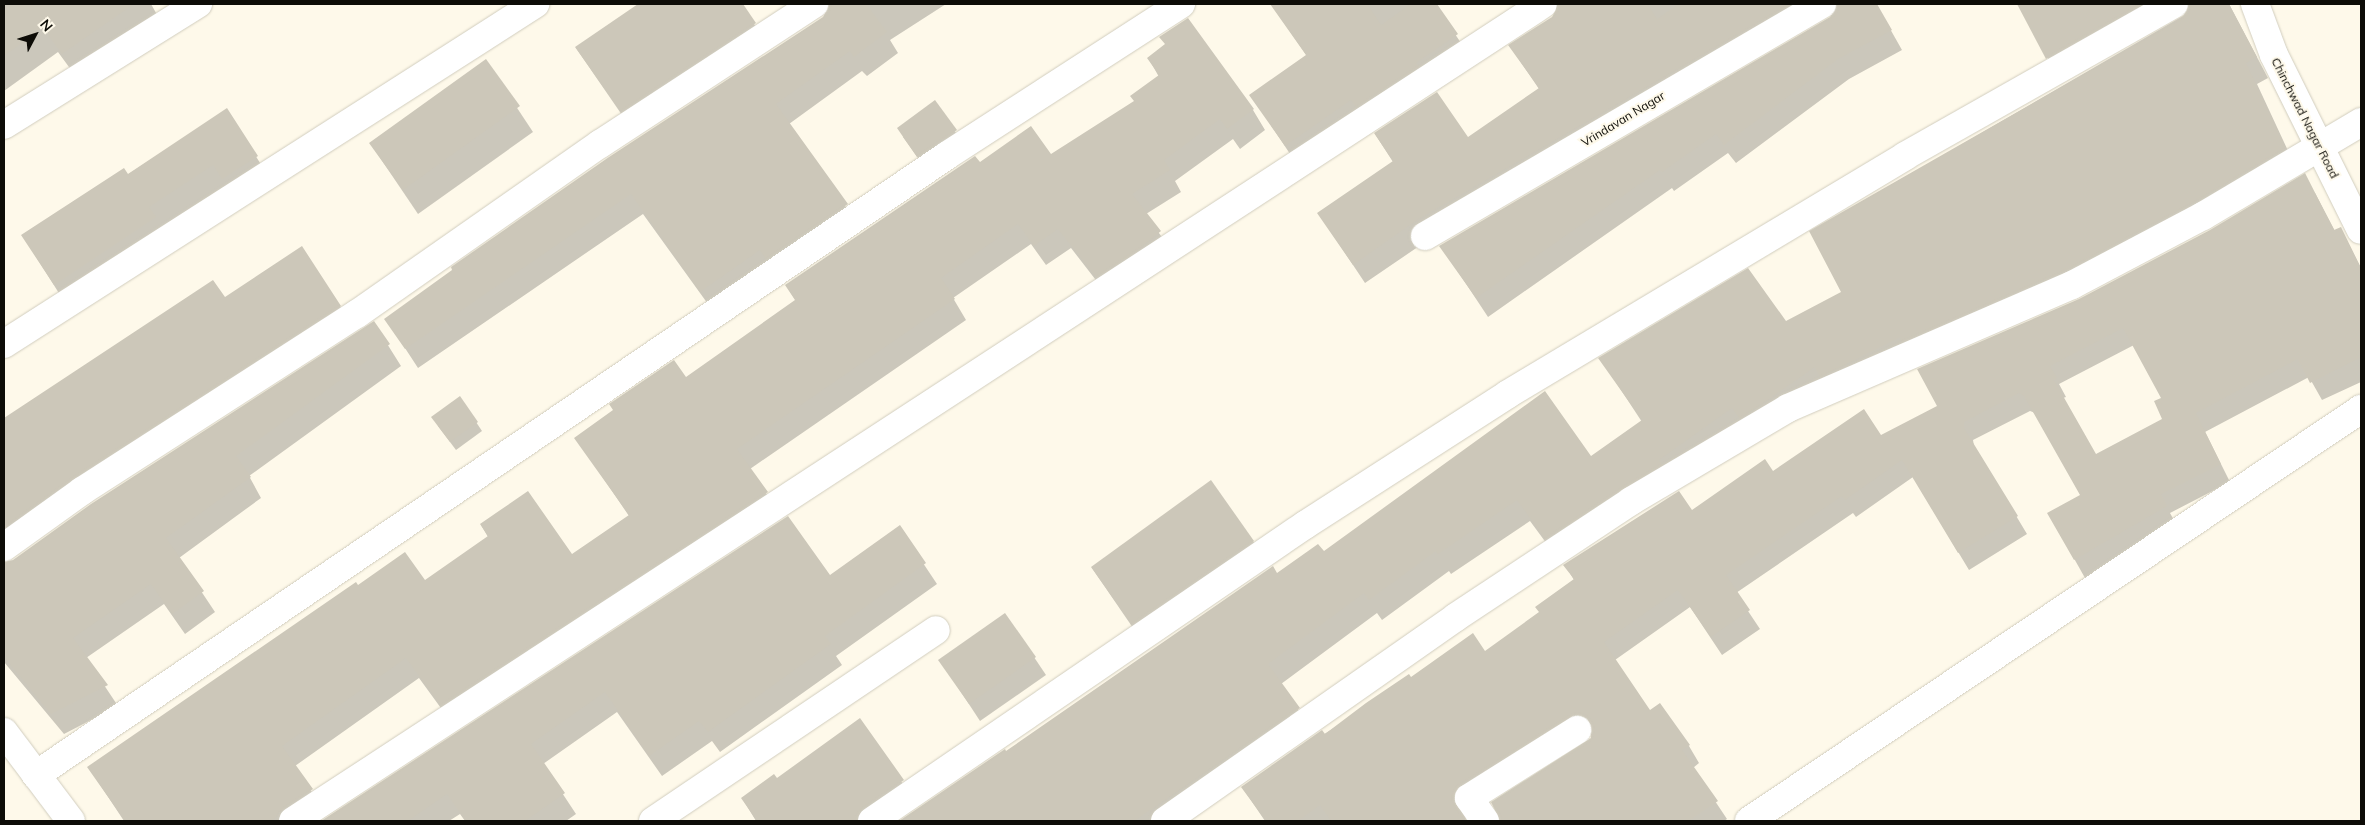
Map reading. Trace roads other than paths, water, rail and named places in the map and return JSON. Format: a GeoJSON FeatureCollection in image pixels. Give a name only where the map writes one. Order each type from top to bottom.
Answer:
{"type":"FeatureCollection","features":[{"type":"Feature","properties":{"kind":"street"},"geometry":{"type":"LineString","coordinates":[[4,125],[198,4]]}},
{"type":"Feature","properties":{"kind":"street"},"geometry":{"type":"LineString","coordinates":[[4,344],[535,4]]}},
{"type":"Feature","properties":{"kind":"street"},"geometry":{"type":"LineString","coordinates":[[4,547],[82,491],[357,314],[600,144],[814,4]]}},
{"type":"Feature","properties":{"kind":"street"},"geometry":{"type":"LineString","coordinates":[[36,776],[946,156],[1181,4]]}},
{"type":"Feature","properties":{"kind":"street"},"geometry":{"type":"LineString","coordinates":[[293,821],[1543,4]]}},
{"type":"Feature","properties":{"kind":"street","name":"Vrindavan Nagar"},"geometry":{"type":"LineString","coordinates":[[1425,236],[1822,4]]}},
{"type":"Feature","properties":{"kind":"street"},"geometry":{"type":"LineString","coordinates":[[872,821],[1305,525],[1508,394],[1905,156],[2174,4]]}},
{"type":"Feature","properties":{"kind":"street","name":"Chinchwad Nagar Road"},"geometry":{"type":"LineString","coordinates":[[2254,4],[2274,55],[2361,230]]}},
{"type":"Feature","properties":{"kind":"street"},"geometry":{"type":"LineString","coordinates":[[1164,821],[1472,606],[1631,500],[1788,408],[2072,285],[2203,216],[2361,122]]}},
{"type":"Feature","properties":{"kind":"street"},"geometry":{"type":"LineString","coordinates":[[1749,821],[2361,409]]}},
{"type":"Feature","properties":{"kind":"street"},"geometry":{"type":"LineString","coordinates":[[654,821],[936,630]]}},
{"type":"Feature","properties":{"kind":"street"},"geometry":{"type":"LineString","coordinates":[[1486,821],[1468,798],[1577,730]]}},
{"type":"Feature","properties":{"kind":"street"},"geometry":{"type":"LineString","coordinates":[[4,732],[71,821]]}}]}
